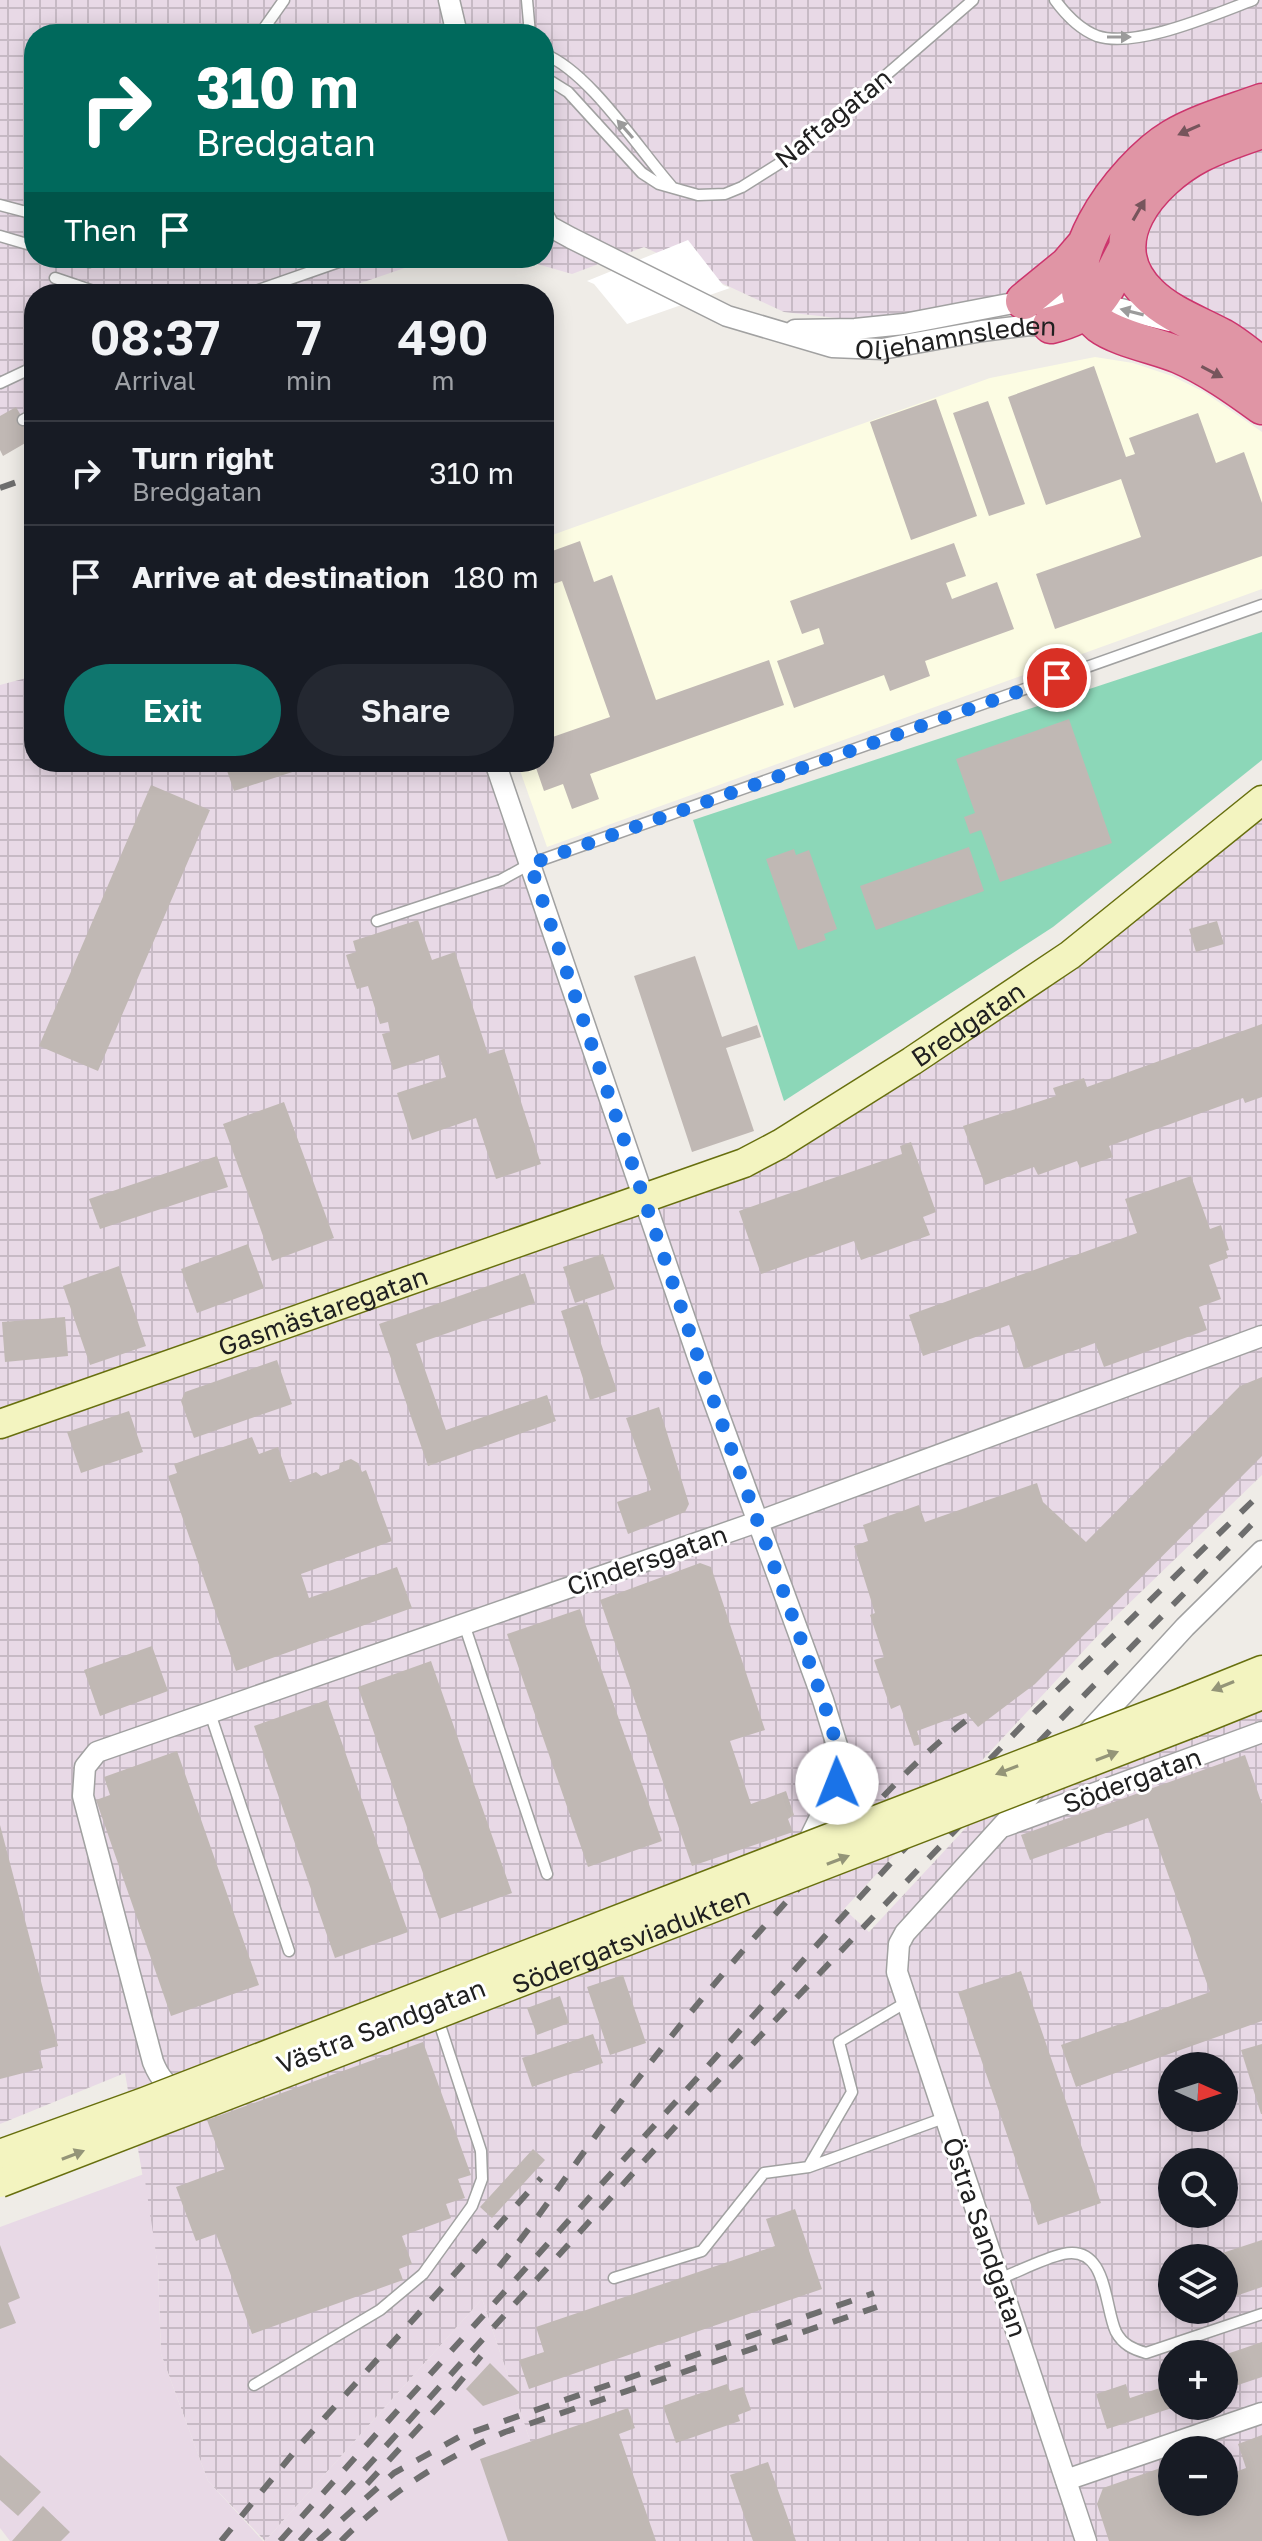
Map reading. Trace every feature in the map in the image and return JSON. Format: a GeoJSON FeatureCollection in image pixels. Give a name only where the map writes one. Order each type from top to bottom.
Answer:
{"type":"FeatureCollection","features":[{"type":"Feature","properties":{"kind":"highway"},"geometry":{"type":"LineString","coordinates":[[1024,301],[1068,265],[1086,244],[1111,197],[1124,180],[1158,148],[1187,130],[1262,102]]}},
{"type":"Feature","properties":{"kind":"highway"},"geometry":{"type":"LineString","coordinates":[[1207,331],[1149,294],[1135,279],[1127,248],[1128,234],[1139,208],[1164,179],[1198,155],[1262,130]]}},
{"type":"Feature","properties":{"kind":"highway"},"geometry":{"type":"LineString","coordinates":[[1086,244],[1079,288],[1096,312]]}},
{"type":"Feature","properties":{"kind":"highway"},"geometry":{"type":"LineString","coordinates":[[1051,325],[1096,312],[1127,248]]}},
{"type":"Feature","properties":{"kind":"highway","name":"Oljehamnsleden"},"geometry":{"type":"LineString","coordinates":[[1096,312],[1229,381],[1262,406]]}},
{"type":"Feature","properties":{"kind":"highway","name":"Oljehamnsleden"},"geometry":{"type":"LineString","coordinates":[[1207,331],[1222,337],[1262,366]]}},
{"type":"Feature","properties":{"kind":"main road","name":"Bredgatan"},"geometry":{"type":"LineString","coordinates":[[643,1197],[744,1163],[780,1144],[912,1061],[1070,955],[1262,800]]}},
{"type":"Feature","properties":{"kind":"main road","name":"Gasmästaregatan"},"geometry":{"type":"LineString","coordinates":[[1,1423],[643,1197]]}},
{"type":"Feature","properties":{"kind":"main road","name":"Södergatsviadukten"},"geometry":{"type":"LineString","coordinates":[[0,2183],[1188,1712],[1262,1670]]}},
{"type":"Feature","properties":{"kind":"main road","name":"Södergatsviadukten"},"geometry":{"type":"LineString","coordinates":[[0,2154],[1188,1712],[1262,1695]]}},
{"type":"Feature","properties":{"kind":"street"},"geometry":{"type":"LineString","coordinates":[[449,0],[455,24]]}},
{"type":"Feature","properties":{"kind":"street","name":"Oljehamnsleden"},"geometry":{"type":"LineString","coordinates":[[554,228],[727,316],[832,347],[882,349],[982,331],[1051,325]]}},
{"type":"Feature","properties":{"kind":"street","name":"Oljehamnsleden"},"geometry":{"type":"LineString","coordinates":[[779,330],[891,326],[1024,301],[1207,331]]}},
{"type":"Feature","properties":{"kind":"street","name":"Västra Sandgatan"},"geometry":{"type":"LineString","coordinates":[[210,1713],[97,1752],[85,1767],[83,1787],[149,2048],[160,2079],[177,2090],[198,2093],[219,2089],[793,1864],[805,1850],[837,1783],[839,1752],[823,1700],[643,1197],[498,772]]}},
{"type":"Feature","properties":{"kind":"street","name":"Cindersgatan"},"geometry":{"type":"LineString","coordinates":[[210,1713],[757,1522],[1262,1336]]}},
{"type":"Feature","properties":{"kind":"street"},"geometry":{"type":"LineString","coordinates":[[1001,1828],[1185,1627],[1262,1551]]}},
{"type":"Feature","properties":{"kind":"street","name":"Södergatan"},"geometry":{"type":"LineString","coordinates":[[1001,1828],[1262,1732]]}},
{"type":"Feature","properties":{"kind":"street","name":"Östra Sandgatan"},"geometry":{"type":"LineString","coordinates":[[1001,1828],[905,1933],[899,1944],[897,1972],[1086,2541]]}},
{"type":"Feature","properties":{"kind":"street"},"geometry":{"type":"LineString","coordinates":[[1066,2480],[1262,2413]]}},
{"type":"Feature","properties":{"kind":"lane"},"geometry":{"type":"LineString","coordinates":[[267,24],[284,0]]}},
{"type":"Feature","properties":{"kind":"lane"},"geometry":{"type":"LineString","coordinates":[[527,0],[529,24]]}},
{"type":"Feature","properties":{"kind":"lane","name":"Naftagatan"},"geometry":{"type":"LineString","coordinates":[[554,83],[568,92],[642,173],[674,189],[698,195],[725,194],[785,160],[973,0]]}},
{"type":"Feature","properties":{"kind":"lane"},"geometry":{"type":"LineString","coordinates":[[1055,0],[1068,18],[1096,36],[1120,40],[1181,27],[1253,0]]}},
{"type":"Feature","properties":{"kind":"lane"},"geometry":{"type":"LineString","coordinates":[[554,59],[568,65],[628,131],[674,189]]}},
{"type":"Feature","properties":{"kind":"lane"},"geometry":{"type":"LineString","coordinates":[[0,205],[24,211]]}},
{"type":"Feature","properties":{"kind":"lane"},"geometry":{"type":"LineString","coordinates":[[0,236],[24,243]]}},
{"type":"Feature","properties":{"kind":"lane"},"geometry":{"type":"LineString","coordinates":[[276,284],[321,268]]}},
{"type":"Feature","properties":{"kind":"lane"},"geometry":{"type":"LineString","coordinates":[[55,278],[73,284]]}},
{"type":"Feature","properties":{"kind":"lane"},"geometry":{"type":"LineString","coordinates":[[0,383],[24,372]]}},
{"type":"Feature","properties":{"kind":"lane"},"geometry":{"type":"LineString","coordinates":[[377,921],[501,880],[530,864],[1262,605]]}},
{"type":"Feature","properties":{"kind":"lane"},"geometry":{"type":"LineString","coordinates":[[464,1624],[547,1874]]}},
{"type":"Feature","properties":{"kind":"lane"},"geometry":{"type":"LineString","coordinates":[[210,1713],[289,1951]]}},
{"type":"Feature","properties":{"kind":"lane"},"geometry":{"type":"LineString","coordinates":[[809,2167],[852,2092],[839,2042],[905,2003]]}},
{"type":"Feature","properties":{"kind":"lane"},"geometry":{"type":"LineString","coordinates":[[254,2385],[380,2310],[423,2274],[472,2206],[482,2179],[481,2151],[434,2004]]}},
{"type":"Feature","properties":{"kind":"lane"},"geometry":{"type":"LineString","coordinates":[[614,2278],[702,2251],[764,2173],[809,2167],[944,2118]]}},
{"type":"Feature","properties":{"kind":"lane"},"geometry":{"type":"LineString","coordinates":[[999,2279],[1066,2253],[1087,2257],[1100,2272],[1116,2332],[1128,2347],[1146,2353],[1262,2314]]}},
{"type":"Feature","properties":{"kind":"shaded area"},"geometry":{"type":"Polygon","coordinates":[[[0,0],[1262,0],[1262,84],[1185,111],[1149,135],[1104,178],[1069,246],[1025,290],[987,301],[855,320],[784,312],[644,247],[572,274],[551,268],[554,268],[554,24],[24,24],[24,268],[404,268],[358,284],[24,284],[24,433],[0,448],[0,0]]]}},
{"type":"Feature","properties":{"kind":"shaded area"},"geometry":{"type":"Polygon","coordinates":[[[1262,143],[1262,343],[1220,318],[1184,302],[1156,279],[1146,248],[1154,214],[1176,188],[1205,165],[1262,143]]]}},
{"type":"Feature","properties":{"kind":"shaded area"},"geometry":{"type":"Polygon","coordinates":[[[1095,357],[1133,363],[1172,376],[1204,392],[1262,432],[1262,589],[547,847],[521,772],[554,772],[554,534],[990,378],[1095,357]]]}},
{"type":"Feature","properties":{"kind":"shaded area"},"geometry":{"type":"Polygon","coordinates":[[[24,679],[24,772],[492,772],[641,1205],[746,1169],[1262,810],[1262,1475],[1115,1617],[844,1909],[869,1932],[975,1818],[1262,1710],[1262,2541],[564,2541],[482,2299],[265,2541],[208,2481],[161,2354],[158,2266],[125,2073],[0,2124],[0,685],[24,679]]]}},
{"type":"Feature","properties":{"kind":"shaded area"},"geometry":{"type":"Polygon","coordinates":[[[144,2174],[158,2266],[161,2354],[208,2481],[263,2541],[10,2541],[0,2528],[0,2227],[144,2174]]]}},
{"type":"Feature","properties":{"kind":"shaded area"},"geometry":{"type":"Polygon","coordinates":[[[482,2299],[564,2541],[265,2541],[482,2299]]]}},
{"type":"Feature","properties":{"kind":"green space"},"geometry":{"type":"Polygon","coordinates":[[[1262,632],[1262,760],[1053,927],[784,1101],[693,820],[1262,632]]]}},
{"type":"Feature","properties":{"kind":"pier"},"geometry":{"type":"Polygon","coordinates":[[[688,240],[723,285],[730,288],[627,324],[594,284],[587,281],[688,240]]]}},
{"type":"Feature","properties":{"kind":"building"},"geometry":{"type":"Polygon","coordinates":[[[1094,366],[1126,457],[1135,454],[1129,438],[1198,413],[1216,463],[1244,452],[1262,503],[1262,556],[1055,629],[1036,574],[1141,537],[1121,479],[1046,505],[1008,397],[1094,366]]]}},
{"type":"Feature","properties":{"kind":"building"},"geometry":{"type":"Polygon","coordinates":[[[936,399],[977,516],[911,540],[870,422],[936,399]]]}},
{"type":"Feature","properties":{"kind":"building"},"geometry":{"type":"Polygon","coordinates":[[[988,401],[1025,504],[989,516],[953,413],[988,401]]]}},
{"type":"Feature","properties":{"kind":"building"},"geometry":{"type":"Polygon","coordinates":[[[16,407],[24,421],[24,444],[3,456],[0,450],[0,416],[16,407]]]}},
{"type":"Feature","properties":{"kind":"building"},"geometry":{"type":"Polygon","coordinates":[[[580,541],[594,582],[612,575],[656,700],[769,660],[784,705],[590,774],[599,799],[572,809],[563,784],[544,791],[537,772],[554,772],[554,737],[610,717],[562,581],[554,584],[554,550],[580,541]]]}},
{"type":"Feature","properties":{"kind":"building"},"geometry":{"type":"Polygon","coordinates":[[[954,543],[966,576],[946,583],[952,599],[997,582],[1014,629],[925,661],[930,676],[890,691],[884,675],[794,708],[777,661],[824,644],[819,628],[802,634],[790,601],[954,543]]]}},
{"type":"Feature","properties":{"kind":"building"},"geometry":{"type":"Polygon","coordinates":[[[1069,719],[1112,843],[1000,882],[981,830],[970,834],[964,817],[975,813],[956,759],[1069,719]]]}},
{"type":"Feature","properties":{"kind":"building"},"geometry":{"type":"Polygon","coordinates":[[[227,772],[292,772],[234,791],[227,772]]]}},
{"type":"Feature","properties":{"kind":"building"},"geometry":{"type":"Polygon","coordinates":[[[151,785],[210,810],[98,1071],[39,1046],[151,785]]]}},
{"type":"Feature","properties":{"kind":"building"},"geometry":{"type":"Polygon","coordinates":[[[969,847],[984,891],[876,930],[860,886],[969,847]]]}},
{"type":"Feature","properties":{"kind":"building"},"geometry":{"type":"Polygon","coordinates":[[[794,849],[796,855],[809,850],[837,929],[824,934],[826,940],[798,950],[766,859],[794,849]]]}},
{"type":"Feature","properties":{"kind":"building"},"geometry":{"type":"Polygon","coordinates":[[[418,920],[432,960],[455,952],[488,1054],[504,1049],[541,1164],[496,1179],[476,1118],[412,1140],[397,1093],[446,1077],[439,1055],[393,1070],[382,1034],[390,1032],[388,1022],[380,1024],[368,986],[357,989],[346,955],[356,952],[353,941],[418,920]]]}},
{"type":"Feature","properties":{"kind":"building"},"geometry":{"type":"Polygon","coordinates":[[[1217,921],[1224,944],[1196,952],[1189,929],[1217,921]]]}},
{"type":"Feature","properties":{"kind":"building"},"geometry":{"type":"Polygon","coordinates":[[[695,956],[722,1037],[757,1025],[761,1037],[726,1048],[754,1131],[692,1152],[634,976],[695,956]]]}},
{"type":"Feature","properties":{"kind":"building"},"geometry":{"type":"Polygon","coordinates":[[[1262,1024],[1262,1097],[1245,1103],[1243,1098],[1109,1146],[1113,1157],[1080,1168],[1077,1161],[1038,1175],[1034,1167],[985,1185],[963,1126],[1056,1096],[1053,1088],[1084,1078],[1087,1087],[1262,1024]]]}},
{"type":"Feature","properties":{"kind":"building"},"geometry":{"type":"Polygon","coordinates":[[[284,1102],[334,1238],[272,1261],[223,1124],[284,1102]]]}},
{"type":"Feature","properties":{"kind":"building"},"geometry":{"type":"Polygon","coordinates":[[[911,1142],[936,1212],[923,1217],[930,1235],[861,1260],[854,1241],[761,1274],[739,1211],[902,1154],[900,1146],[911,1142]]]}},
{"type":"Feature","properties":{"kind":"building"},"geometry":{"type":"Polygon","coordinates":[[[217,1156],[228,1187],[100,1229],[89,1199],[217,1156]]]}},
{"type":"Feature","properties":{"kind":"building"},"geometry":{"type":"Polygon","coordinates":[[[1191,1176],[1210,1229],[1221,1225],[1229,1250],[1226,1251],[1228,1258],[1209,1265],[1221,1299],[1199,1307],[1207,1330],[1104,1367],[1095,1343],[1024,1369],[1009,1325],[923,1356],[909,1315],[1137,1233],[1125,1199],[1191,1176]]]}},
{"type":"Feature","properties":{"kind":"building"},"geometry":{"type":"Polygon","coordinates":[[[248,1244],[264,1288],[197,1313],[181,1269],[248,1244]]]}},
{"type":"Feature","properties":{"kind":"building"},"geometry":{"type":"Polygon","coordinates":[[[603,1254],[615,1289],[575,1303],[563,1267],[603,1254]]]}},
{"type":"Feature","properties":{"kind":"building"},"geometry":{"type":"Polygon","coordinates":[[[119,1266],[146,1346],[90,1365],[63,1286],[119,1266]]]}},
{"type":"Feature","properties":{"kind":"building"},"geometry":{"type":"Polygon","coordinates":[[[525,1273],[535,1303],[416,1344],[446,1430],[547,1395],[556,1421],[428,1466],[379,1324],[525,1273]]]}},
{"type":"Feature","properties":{"kind":"building"},"geometry":{"type":"Polygon","coordinates":[[[587,1302],[617,1391],[590,1400],[561,1311],[587,1302]]]}},
{"type":"Feature","properties":{"kind":"building"},"geometry":{"type":"Polygon","coordinates":[[[65,1317],[68,1356],[5,1362],[2,1322],[65,1317]]]}},
{"type":"Feature","properties":{"kind":"building"},"geometry":{"type":"Polygon","coordinates":[[[277,1360],[292,1404],[194,1438],[181,1401],[185,1392],[277,1360]]]}},
{"type":"Feature","properties":{"kind":"building"},"geometry":{"type":"Polygon","coordinates":[[[1262,1377],[1262,1456],[1035,1684],[978,1727],[966,1713],[917,1731],[921,1744],[914,1746],[900,1705],[891,1709],[874,1660],[884,1657],[870,1615],[875,1613],[854,1546],[868,1541],[863,1525],[919,1505],[925,1522],[1037,1483],[1043,1502],[1086,1542],[1240,1386],[1262,1377]]]}},
{"type":"Feature","properties":{"kind":"building"},"geometry":{"type":"Polygon","coordinates":[[[659,1407],[689,1504],[685,1512],[628,1534],[617,1502],[651,1490],[626,1418],[659,1407]]]}},
{"type":"Feature","properties":{"kind":"building"},"geometry":{"type":"Polygon","coordinates":[[[129,1411],[143,1452],[81,1473],[67,1432],[129,1411]]]}},
{"type":"Feature","properties":{"kind":"building"},"geometry":{"type":"Polygon","coordinates":[[[252,1437],[259,1454],[278,1447],[290,1482],[316,1472],[321,1476],[339,1469],[340,1463],[351,1459],[358,1463],[362,1472],[366,1470],[392,1541],[301,1574],[309,1598],[397,1567],[412,1608],[236,1671],[168,1476],[177,1473],[174,1464],[252,1437]]]}},
{"type":"Feature","properties":{"kind":"building"},"geometry":{"type":"Polygon","coordinates":[[[700,1563],[711,1567],[765,1730],[730,1741],[751,1804],[786,1791],[794,1815],[788,1819],[793,1832],[692,1866],[600,1600],[700,1563]]]}},
{"type":"Feature","properties":{"kind":"building"},"geometry":{"type":"Polygon","coordinates":[[[580,1609],[662,1841],[588,1867],[507,1634],[580,1609]]]}},
{"type":"Feature","properties":{"kind":"building"},"geometry":{"type":"Polygon","coordinates":[[[152,1646],[168,1691],[100,1716],[84,1670],[152,1646]]]}},
{"type":"Feature","properties":{"kind":"building"},"geometry":{"type":"Polygon","coordinates":[[[431,1661],[512,1893],[439,1919],[358,1687],[431,1661]]]}},
{"type":"Feature","properties":{"kind":"building"},"geometry":{"type":"Polygon","coordinates":[[[327,1700],[408,1932],[335,1958],[254,1726],[327,1700]]]}},
{"type":"Feature","properties":{"kind":"building"},"geometry":{"type":"Polygon","coordinates":[[[177,1751],[259,1985],[171,2016],[96,1800],[110,1795],[104,1777],[177,1751]]]}},
{"type":"Feature","properties":{"kind":"building"},"geometry":{"type":"Polygon","coordinates":[[[1245,1755],[1262,1804],[1262,2021],[1175,2052],[1158,2052],[1158,2058],[1076,2087],[1061,2045],[1210,1992],[1148,1818],[1030,1860],[1021,1835],[1245,1755]]]}},
{"type":"Feature","properties":{"kind":"building"},"geometry":{"type":"Polygon","coordinates":[[[0,1825],[58,2046],[39,2051],[43,2068],[0,2079],[0,1825]]]}},
{"type":"Feature","properties":{"kind":"building"},"geometry":{"type":"Polygon","coordinates":[[[1021,1971],[1101,2203],[1038,2225],[958,1992],[1021,1971]]]}},
{"type":"Feature","properties":{"kind":"building"},"geometry":{"type":"Polygon","coordinates":[[[623,1975],[646,2043],[610,2055],[587,1987],[623,1975]]]}},
{"type":"Feature","properties":{"kind":"building"},"geometry":{"type":"Polygon","coordinates":[[[560,1996],[569,2023],[537,2035],[527,2008],[560,1996]]]}},
{"type":"Feature","properties":{"kind":"building"},"geometry":{"type":"Polygon","coordinates":[[[593,2034],[603,2063],[532,2087],[522,2058],[593,2034]]]}},
{"type":"Feature","properties":{"kind":"building"},"geometry":{"type":"Polygon","coordinates":[[[423,2042],[471,2175],[458,2179],[465,2198],[446,2204],[451,2218],[402,2236],[412,2264],[399,2269],[403,2280],[252,2334],[216,2234],[196,2241],[176,2187],[225,2169],[207,2120],[423,2042]]]}},
{"type":"Feature","properties":{"kind":"building"},"geometry":{"type":"Polygon","coordinates":[[[1262,2044],[1262,2114],[1261,2114],[1241,2050],[1262,2044]]]}},
{"type":"Feature","properties":{"kind":"building"},"geometry":{"type":"Polygon","coordinates":[[[533,2149],[545,2160],[492,2218],[480,2207],[533,2149]]]}},
{"type":"Feature","properties":{"kind":"building"},"geometry":{"type":"Polygon","coordinates":[[[795,2209],[822,2289],[529,2389],[519,2360],[544,2352],[536,2327],[775,2246],[766,2219],[795,2209]]]}},
{"type":"Feature","properties":{"kind":"building"},"geometry":{"type":"Polygon","coordinates":[[[1262,2240],[1262,2287],[1238,2295],[1238,2248],[1262,2240]]]}},
{"type":"Feature","properties":{"kind":"building"},"geometry":{"type":"Polygon","coordinates":[[[0,2245],[20,2298],[8,2303],[16,2323],[0,2329],[0,2245]]]}},
{"type":"Feature","properties":{"kind":"building"},"geometry":{"type":"Polygon","coordinates":[[[1262,2342],[1262,2377],[1238,2385],[1238,2350],[1262,2342]]]}},
{"type":"Feature","properties":{"kind":"building"},"geometry":{"type":"Polygon","coordinates":[[[490,2363],[520,2393],[483,2406],[466,2389],[490,2363]]]}},
{"type":"Feature","properties":{"kind":"building"},"geometry":{"type":"Polygon","coordinates":[[[727,2384],[730,2391],[743,2387],[751,2410],[738,2415],[740,2421],[676,2443],[663,2406],[727,2384]]]}},
{"type":"Feature","properties":{"kind":"building"},"geometry":{"type":"Polygon","coordinates":[[[1126,2384],[1130,2398],[1158,2389],[1158,2413],[1107,2429],[1096,2394],[1126,2384]]]}},
{"type":"Feature","properties":{"kind":"building"},"geometry":{"type":"Polygon","coordinates":[[[628,2408],[635,2428],[619,2434],[656,2541],[508,2541],[480,2459],[628,2408]]]}},
{"type":"Feature","properties":{"kind":"building"},"geometry":{"type":"Polygon","coordinates":[[[1262,2435],[1262,2541],[1109,2541],[1097,2504],[1103,2488],[1158,2469],[1158,2516],[1238,2516],[1238,2471],[1246,2468],[1238,2444],[1262,2435]]]}},
{"type":"Feature","properties":{"kind":"building"},"geometry":{"type":"Polygon","coordinates":[[[0,2455],[41,2492],[18,2516],[0,2500],[0,2455]]]}},
{"type":"Feature","properties":{"kind":"building"},"geometry":{"type":"Polygon","coordinates":[[[768,2462],[796,2541],[753,2541],[730,2475],[768,2462]]]}},
{"type":"Feature","properties":{"kind":"building"},"geometry":{"type":"Polygon","coordinates":[[[43,2506],[70,2532],[61,2541],[12,2541],[43,2506]]]}},
{"type":"Feature","properties":{"kind":"railway"},"geometry":{"type":"LineString","coordinates":[[0,488],[24,480]]}},
{"type":"Feature","properties":{"kind":"railway"},"geometry":{"type":"LineString","coordinates":[[280,2541],[889,1865],[1036,1711],[1262,1492]]}},
{"type":"Feature","properties":{"kind":"railway"},"geometry":{"type":"LineString","coordinates":[[300,2541],[693,2107],[1057,1723],[1262,1514]]}},
{"type":"Feature","properties":{"kind":"railway"},"geometry":{"type":"LineString","coordinates":[[499,2267],[606,2121],[724,1972],[898,1781],[968,1719]]}},
{"type":"Feature","properties":{"kind":"railway"},"geometry":{"type":"LineString","coordinates":[[221,2541],[300,2445],[541,2178]]}},
{"type":"Feature","properties":{"kind":"railway"},"geometry":{"type":"LineString","coordinates":[[318,2541],[394,2473],[461,2436],[874,2293]]}},
{"type":"Feature","properties":{"kind":"railway"},"geometry":{"type":"LineString","coordinates":[[341,2541],[378,2507],[418,2478],[505,2432],[877,2307]]}},
{"type":"Feature","properties":{"kind":"railway"},"geometry":{"type":"LineString","coordinates":[[367,2484],[481,2356]]}},
{"type":"Feature","properties":{"kind":"route"},"geometry":{"type":"LineString","coordinates":[[837,1783],[839,1752],[823,1700],[702,1369],[530,864],[1057,678]]}}]}
